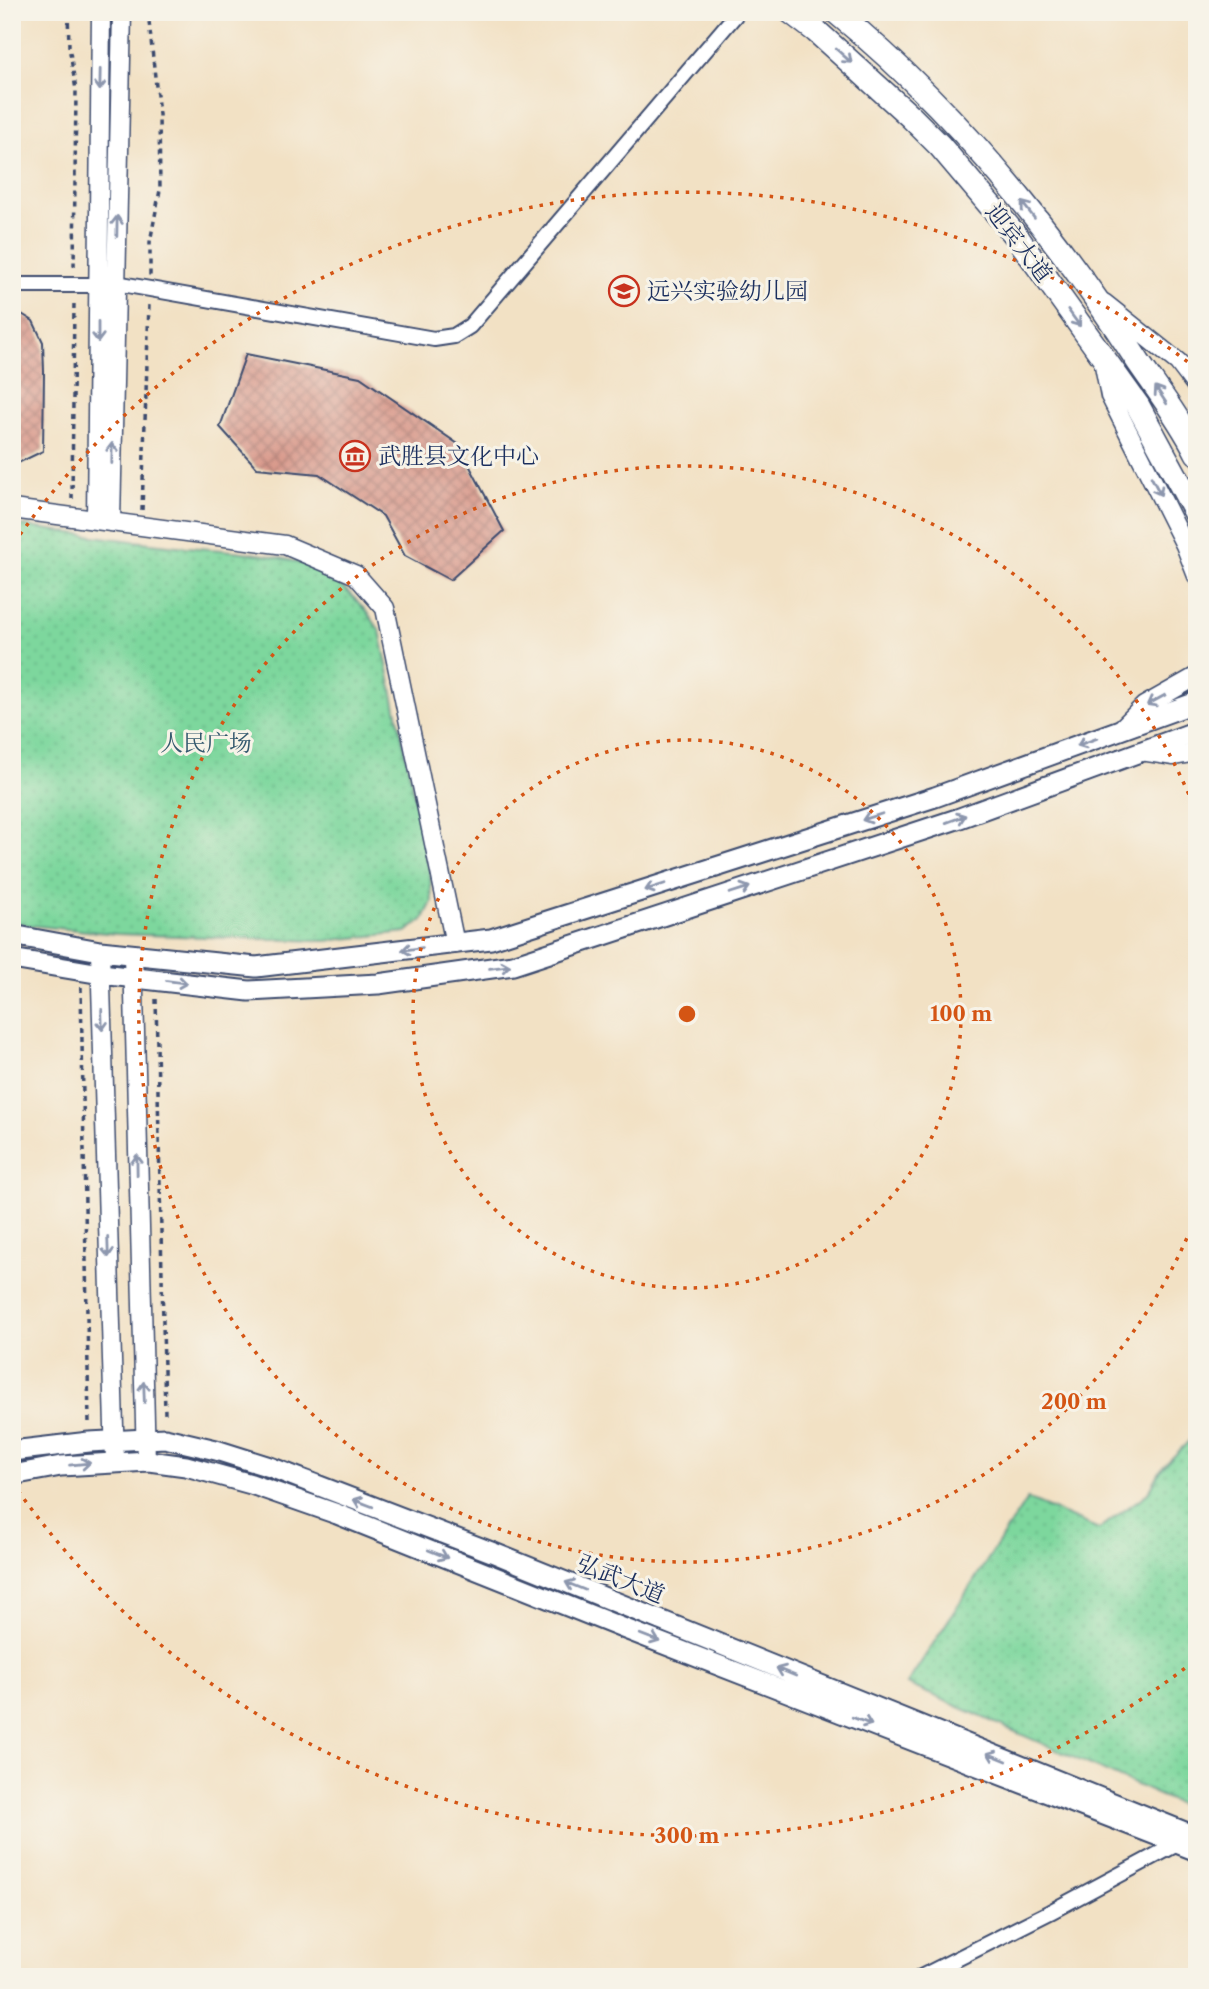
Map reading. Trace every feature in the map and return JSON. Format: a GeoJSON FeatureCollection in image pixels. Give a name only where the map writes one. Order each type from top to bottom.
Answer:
{"type":"FeatureCollection","features":[{"type":"Feature","properties":{"kind":"main road","name":"迎宾大道"},"geometry":{"type":"LineString","coordinates":[[791,12],[912,117],[1017,237],[1138,406],[1197,515]]}},
{"type":"Feature","properties":{"kind":"main road","name":"迎宾大道"},"geometry":{"type":"LineString","coordinates":[[836,12],[906,76],[975,145],[1112,320],[1197,453]]}},
{"type":"Feature","properties":{"kind":"main road"},"geometry":{"type":"LineString","coordinates":[[12,935],[100,951],[256,968],[491,939],[896,810],[1197,702]]}},
{"type":"Feature","properties":{"kind":"main road"},"geometry":{"type":"LineString","coordinates":[[12,959],[101,974],[249,991],[378,984],[513,965],[957,819],[1197,731]]}},
{"type":"Feature","properties":{"kind":"main road","name":"弘武大道"},"geometry":{"type":"LineString","coordinates":[[12,1451],[89,1441],[155,1438],[216,1450],[270,1467],[494,1553],[1185,1838],[1197,1851]]}},
{"type":"Feature","properties":{"kind":"main road","name":"弘武大道"},"geometry":{"type":"LineString","coordinates":[[12,1475],[61,1466],[146,1461],[186,1466],[251,1484],[337,1514],[1185,1838]]}},
{"type":"Feature","properties":{"kind":"street"},"geometry":{"type":"LineString","coordinates":[[100,12],[107,284],[104,521]]}},
{"type":"Feature","properties":{"kind":"street"},"geometry":{"type":"LineString","coordinates":[[107,284],[122,12]]}},
{"type":"Feature","properties":{"kind":"street"},"geometry":{"type":"LineString","coordinates":[[12,285],[107,284],[434,339],[454,336],[470,327],[738,12]]}},
{"type":"Feature","properties":{"kind":"street"},"geometry":{"type":"LineString","coordinates":[[1088,289],[1178,362],[1197,387]]}},
{"type":"Feature","properties":{"kind":"street"},"geometry":{"type":"LineString","coordinates":[[1102,356],[1110,396],[1185,545],[1197,576]]}},
{"type":"Feature","properties":{"kind":"street"},"geometry":{"type":"LineString","coordinates":[[12,509],[285,545],[356,575],[385,608],[455,944]]}},
{"type":"Feature","properties":{"kind":"street"},"geometry":{"type":"LineString","coordinates":[[1119,730],[1144,706],[1197,676]]}},
{"type":"Feature","properties":{"kind":"street"},"geometry":{"type":"LineString","coordinates":[[1141,751],[1174,756],[1197,752]]}},
{"type":"Feature","properties":{"kind":"street"},"geometry":{"type":"LineString","coordinates":[[100,951],[114,1461]]}},
{"type":"Feature","properties":{"kind":"street"},"geometry":{"type":"LineString","coordinates":[[133,954],[155,1438],[146,1461]]}},
{"type":"Feature","properties":{"kind":"street"},"geometry":{"type":"LineString","coordinates":[[921,1977],[1050,1912],[1185,1838]]}},
{"type":"Feature","properties":{"kind":"path"},"geometry":{"type":"LineString","coordinates":[[68,12],[69,46],[76,90],[72,517]]}},
{"type":"Feature","properties":{"kind":"path"},"geometry":{"type":"LineString","coordinates":[[142,526],[150,242],[160,190],[159,114],[148,12]]}},
{"type":"Feature","properties":{"kind":"path"},"geometry":{"type":"LineString","coordinates":[[81,971],[89,1441]]}},
{"type":"Feature","properties":{"kind":"path"},"geometry":{"type":"LineString","coordinates":[[155,1438],[156,980]]}},
{"type":"Feature","properties":{"kind":"green space","name":"人民广场"},"geometry":{"type":"Polygon","coordinates":[[[12,524],[115,539],[270,556],[312,568],[346,590],[380,631],[430,873],[432,902],[423,920],[406,932],[325,941],[117,934],[27,925],[12,921],[12,524]]]}},
{"type":"Feature","properties":{"kind":"green space"},"geometry":{"type":"Polygon","coordinates":[[[1197,1433],[1197,1812],[907,1684],[1027,1499],[1099,1529],[1148,1493],[1162,1468],[1197,1433]]]}},
{"type":"Feature","properties":{"kind":"building"},"geometry":{"type":"Polygon","coordinates":[[[12,308],[33,321],[43,342],[44,372],[43,451],[12,466],[12,308]]]}},
{"type":"Feature","properties":{"kind":"building","name":"武胜县文化中心"},"geometry":{"type":"Polygon","coordinates":[[[246,354],[360,377],[458,444],[504,531],[450,580],[405,556],[383,516],[319,474],[257,468],[220,427],[246,354]]]}},
{"type":"Feature","properties":{"kind":"place","name":"远兴实验幼儿园"},"geometry":{"type":"Point","coordinates":[624,291]}},
{"type":"Feature","properties":{"kind":"place","name":"武胜县文化中心"},"geometry":{"type":"Point","coordinates":[355,456]}}]}
